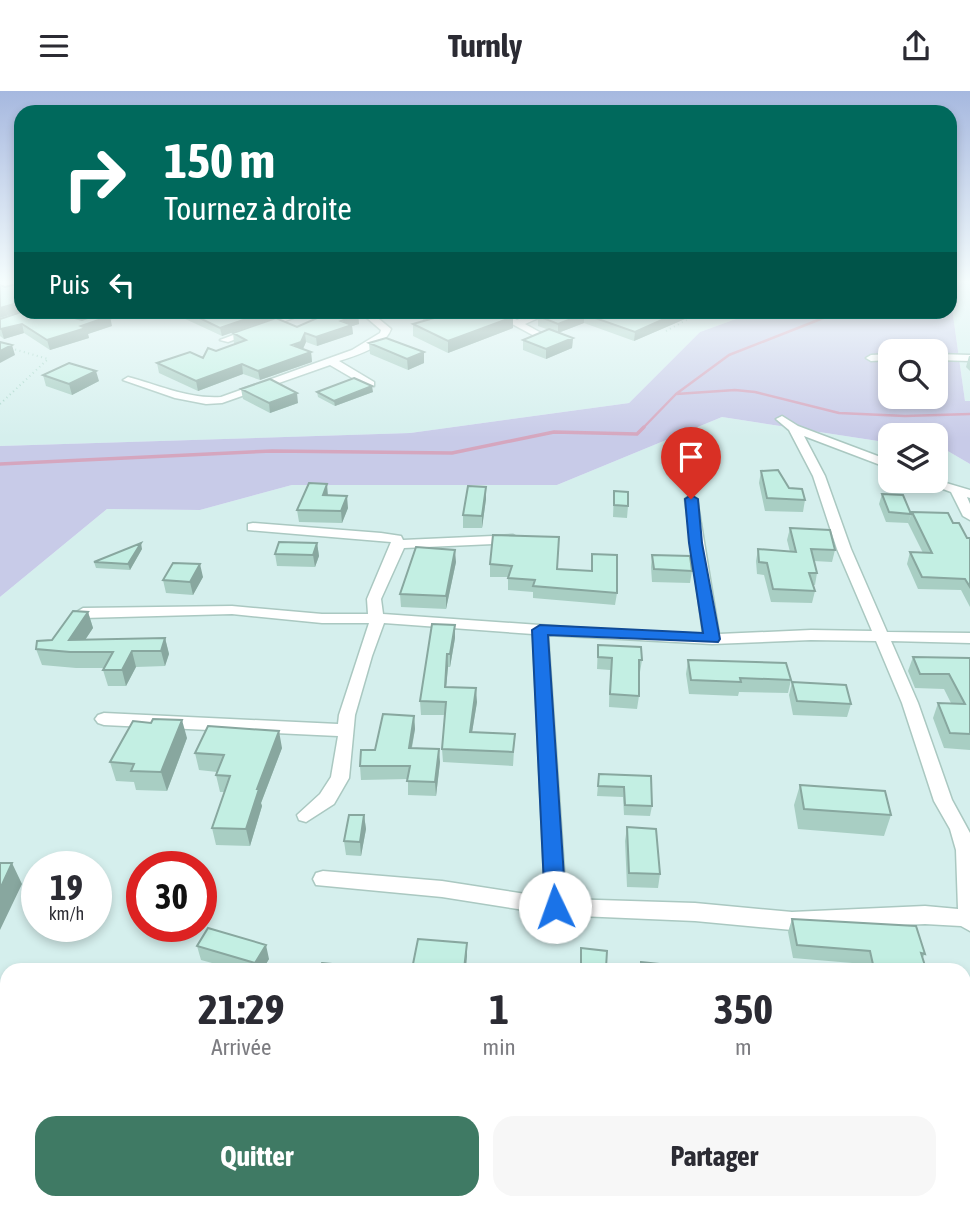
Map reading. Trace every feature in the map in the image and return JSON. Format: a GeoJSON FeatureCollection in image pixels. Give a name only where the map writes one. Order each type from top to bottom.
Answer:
{"type":"FeatureCollection","features":[{"type":"Feature","properties":{"kind":"street"},"geometry":{"type":"LineString","coordinates":[[225,340],[245,333]]}},
{"type":"Feature","properties":{"kind":"street"},"geometry":{"type":"LineString","coordinates":[[128,380],[175,395],[206,401],[222,400],[356,352],[385,333]]}},
{"type":"Feature","properties":{"kind":"street"},"geometry":{"type":"LineString","coordinates":[[948,357],[970,358]]}},
{"type":"Feature","properties":{"kind":"street"},"geometry":{"type":"LineString","coordinates":[[871,358],[878,358]]}},
{"type":"Feature","properties":{"kind":"street"},"geometry":{"type":"LineString","coordinates":[[331,361],[370,384]]}},
{"type":"Feature","properties":{"kind":"street"},"geometry":{"type":"LineString","coordinates":[[323,879],[442,888],[555,907],[695,912],[792,921],[925,915],[969,919],[966,850],[959,829],[943,801],[929,754],[883,636],[844,549],[818,476],[788,423],[878,460]]}},
{"type":"Feature","properties":{"kind":"street"},"geometry":{"type":"LineString","coordinates":[[963,493],[970,516]]}},
{"type":"Feature","properties":{"kind":"street"},"geometry":{"type":"LineString","coordinates":[[691,499],[695,543],[712,639]]}},
{"type":"Feature","properties":{"kind":"street"},"geometry":{"type":"LineString","coordinates":[[253,527],[381,537],[396,540],[399,544],[499,538],[533,539]]}},
{"type":"Feature","properties":{"kind":"street"},"geometry":{"type":"LineString","coordinates":[[306,815],[335,789],[340,778],[348,730],[346,715],[364,656],[377,626],[374,599],[399,544]]}},
{"type":"Feature","properties":{"kind":"street"},"geometry":{"type":"LineString","coordinates":[[83,613],[233,610],[333,621],[376,618],[712,639],[883,636],[970,638]]}},
{"type":"Feature","properties":{"kind":"street"},"geometry":{"type":"LineString","coordinates":[[540,630],[555,907]]}},
{"type":"Feature","properties":{"kind":"street"},"geometry":{"type":"LineString","coordinates":[[104,719],[348,730]]}},
{"type":"Feature","properties":{"kind":"path"},"geometry":{"type":"LineString","coordinates":[[0,345],[48,359],[0,404]]}},
{"type":"Feature","properties":{"kind":"shaded area"},"geometry":{"type":"Polygon","coordinates":[[[0,333],[699,333],[629,403],[410,433],[0,446],[0,333]]]}},
{"type":"Feature","properties":{"kind":"shaded area"},"geometry":{"type":"Polygon","coordinates":[[[699,333],[956,333],[965,401],[970,401],[970,464],[948,451],[948,423],[878,423],[878,441],[722,417],[557,485],[292,485],[200,510],[107,509],[0,597],[0,446],[410,433],[629,403],[699,333]]]}},
{"type":"Feature","properties":{"kind":"shaded area"},"geometry":{"type":"Polygon","coordinates":[[[956,333],[970,333],[970,401],[965,401],[956,333]]]}},
{"type":"Feature","properties":{"kind":"shaded area"},"geometry":{"type":"Polygon","coordinates":[[[722,417],[878,441],[878,493],[948,493],[948,451],[970,464],[970,963],[0,963],[0,597],[107,509],[200,510],[292,485],[557,485],[722,417]]]}},
{"type":"Feature","properties":{"kind":"building"},"geometry":{"type":"Polygon","coordinates":[[[36,333],[69,333],[47,340],[36,333]]]}},
{"type":"Feature","properties":{"kind":"building"},"geometry":{"type":"Polygon","coordinates":[[[233,333],[305,333],[301,342],[292,345],[311,352],[258,371],[242,364],[196,381],[157,363],[190,352],[203,358],[208,348],[216,351],[246,340],[233,333]]]}},
{"type":"Feature","properties":{"kind":"building"},"geometry":{"type":"Polygon","coordinates":[[[305,333],[327,333],[316,337],[305,333]]]}},
{"type":"Feature","properties":{"kind":"building"},"geometry":{"type":"Polygon","coordinates":[[[432,333],[469,333],[448,341],[432,333]]]}},
{"type":"Feature","properties":{"kind":"building"},"geometry":{"type":"Polygon","coordinates":[[[539,333],[560,333],[573,338],[546,349],[523,340],[539,333]]]}},
{"type":"Feature","properties":{"kind":"building"},"geometry":{"type":"Polygon","coordinates":[[[386,338],[424,352],[407,359],[369,343],[386,338]]]}},
{"type":"Feature","properties":{"kind":"building"},"geometry":{"type":"Polygon","coordinates":[[[0,342],[12,345],[0,351],[0,342]]]}},
{"type":"Feature","properties":{"kind":"building"},"geometry":{"type":"Polygon","coordinates":[[[69,363],[96,371],[69,384],[43,375],[69,363]]]}},
{"type":"Feature","properties":{"kind":"building"},"geometry":{"type":"Polygon","coordinates":[[[354,378],[372,386],[334,401],[317,392],[354,378]]]}},
{"type":"Feature","properties":{"kind":"building"},"geometry":{"type":"Polygon","coordinates":[[[270,379],[297,393],[269,403],[241,389],[270,379]]]}},
{"type":"Feature","properties":{"kind":"building"},"geometry":{"type":"Polygon","coordinates":[[[778,470],[789,488],[802,489],[805,500],[767,498],[761,471],[778,470]]]}},
{"type":"Feature","properties":{"kind":"building"},"geometry":{"type":"Polygon","coordinates":[[[309,483],[327,484],[323,495],[347,496],[341,511],[297,510],[309,483]]]}},
{"type":"Feature","properties":{"kind":"building"},"geometry":{"type":"Polygon","coordinates":[[[468,486],[486,487],[482,516],[463,515],[468,486]]]}},
{"type":"Feature","properties":{"kind":"building"},"geometry":{"type":"Polygon","coordinates":[[[614,491],[628,492],[628,506],[614,505],[614,491]]]}},
{"type":"Feature","properties":{"kind":"building"},"geometry":{"type":"Polygon","coordinates":[[[882,494],[903,495],[911,514],[889,512],[882,494]]]}},
{"type":"Feature","properties":{"kind":"building"},"geometry":{"type":"Polygon","coordinates":[[[912,512],[948,513],[953,523],[959,523],[967,538],[970,538],[970,587],[965,579],[922,577],[910,552],[932,553],[912,512]]]}},
{"type":"Feature","properties":{"kind":"building"},"geometry":{"type":"Polygon","coordinates":[[[790,528],[830,530],[835,550],[811,549],[817,573],[809,573],[815,591],[773,589],[767,563],[759,562],[758,549],[796,552],[790,528]]]}},
{"type":"Feature","properties":{"kind":"building"},"geometry":{"type":"Polygon","coordinates":[[[493,535],[559,537],[557,569],[592,571],[592,554],[617,555],[617,593],[533,586],[535,580],[508,578],[512,566],[490,564],[493,535]]]}},
{"type":"Feature","properties":{"kind":"building"},"geometry":{"type":"Polygon","coordinates":[[[279,542],[317,543],[313,555],[275,554],[279,542]]]}},
{"type":"Feature","properties":{"kind":"building"},"geometry":{"type":"Polygon","coordinates":[[[141,543],[128,564],[94,562],[141,543]]]}},
{"type":"Feature","properties":{"kind":"building"},"geometry":{"type":"Polygon","coordinates":[[[416,547],[455,550],[446,596],[400,594],[416,547]]]}},
{"type":"Feature","properties":{"kind":"building"},"geometry":{"type":"Polygon","coordinates":[[[652,555],[690,556],[692,571],[654,569],[652,555]]]}},
{"type":"Feature","properties":{"kind":"building"},"geometry":{"type":"Polygon","coordinates":[[[173,563],[200,564],[190,582],[163,580],[173,563]]]}},
{"type":"Feature","properties":{"kind":"building"},"geometry":{"type":"Polygon","coordinates":[[[73,611],[88,612],[69,640],[165,638],[161,651],[132,651],[122,670],[103,670],[113,652],[36,649],[37,641],[52,640],[73,611]]]}},
{"type":"Feature","properties":{"kind":"building"},"geometry":{"type":"Polygon","coordinates":[[[432,624],[455,625],[450,654],[447,654],[445,687],[476,688],[470,732],[515,734],[513,752],[442,749],[446,702],[420,701],[432,624]]]}},
{"type":"Feature","properties":{"kind":"building"},"geometry":{"type":"Polygon","coordinates":[[[598,645],[641,647],[639,696],[610,694],[612,658],[598,657],[598,645]]]}},
{"type":"Feature","properties":{"kind":"building"},"geometry":{"type":"Polygon","coordinates":[[[913,657],[970,658],[970,734],[950,733],[938,703],[965,704],[949,674],[920,674],[913,657]]]}},
{"type":"Feature","properties":{"kind":"building"},"geometry":{"type":"Polygon","coordinates":[[[688,660],[786,663],[791,680],[691,680],[688,660]]]}},
{"type":"Feature","properties":{"kind":"building"},"geometry":{"type":"Polygon","coordinates":[[[792,682],[846,685],[851,704],[797,701],[792,682]]]}},
{"type":"Feature","properties":{"kind":"building"},"geometry":{"type":"Polygon","coordinates":[[[383,714],[414,716],[409,748],[439,749],[435,782],[407,781],[410,766],[360,766],[361,750],[375,750],[383,714]]]}},
{"type":"Feature","properties":{"kind":"building"},"geometry":{"type":"Polygon","coordinates":[[[153,719],[182,720],[161,772],[131,771],[134,764],[110,762],[133,721],[151,723],[153,719]]]}},
{"type":"Feature","properties":{"kind":"building"},"geometry":{"type":"Polygon","coordinates":[[[208,726],[279,731],[257,789],[246,829],[212,828],[230,776],[216,775],[224,755],[195,753],[208,726]]]}},
{"type":"Feature","properties":{"kind":"building"},"geometry":{"type":"Polygon","coordinates":[[[599,774],[651,776],[652,806],[625,805],[624,787],[598,786],[599,774]]]}},
{"type":"Feature","properties":{"kind":"building"},"geometry":{"type":"Polygon","coordinates":[[[800,785],[885,791],[891,815],[804,809],[800,785]]]}},
{"type":"Feature","properties":{"kind":"building"},"geometry":{"type":"Polygon","coordinates":[[[349,815],[364,815],[360,842],[344,841],[349,815]]]}},
{"type":"Feature","properties":{"kind":"building"},"geometry":{"type":"Polygon","coordinates":[[[627,827],[656,829],[660,874],[629,873],[627,827]]]}},
{"type":"Feature","properties":{"kind":"building"},"geometry":{"type":"Polygon","coordinates":[[[0,863],[12,863],[0,889],[0,863]]]}},
{"type":"Feature","properties":{"kind":"building"},"geometry":{"type":"Polygon","coordinates":[[[792,919],[916,926],[925,954],[921,953],[924,963],[873,963],[870,951],[797,945],[792,919]]]}},
{"type":"Feature","properties":{"kind":"building"},"geometry":{"type":"Polygon","coordinates":[[[217,931],[266,945],[255,963],[197,946],[199,942],[217,942],[217,931]]]}},
{"type":"Feature","properties":{"kind":"building"},"geometry":{"type":"Polygon","coordinates":[[[418,939],[467,943],[465,963],[413,963],[418,939]]]}},
{"type":"Feature","properties":{"kind":"building"},"geometry":{"type":"Polygon","coordinates":[[[581,948],[607,951],[606,963],[581,963],[581,948]]]}},
{"type":"Feature","properties":{"kind":"waterway"},"geometry":{"type":"LineString","coordinates":[[676,394],[729,355],[785,333]]}},
{"type":"Feature","properties":{"kind":"waterway"},"geometry":{"type":"LineString","coordinates":[[676,394],[735,390],[755,392],[839,413],[905,416],[970,414]]}},
{"type":"Feature","properties":{"kind":"waterway"},"geometry":{"type":"LineString","coordinates":[[642,429],[676,394]]}},
{"type":"Feature","properties":{"kind":"waterway"},"geometry":{"type":"LineString","coordinates":[[0,464],[272,451],[452,453],[554,432],[637,434],[642,429]]}},
{"type":"Feature","properties":{"kind":"route"},"geometry":{"type":"LineString","coordinates":[[555,907],[540,630],[712,639],[695,543],[691,499]]}}]}
